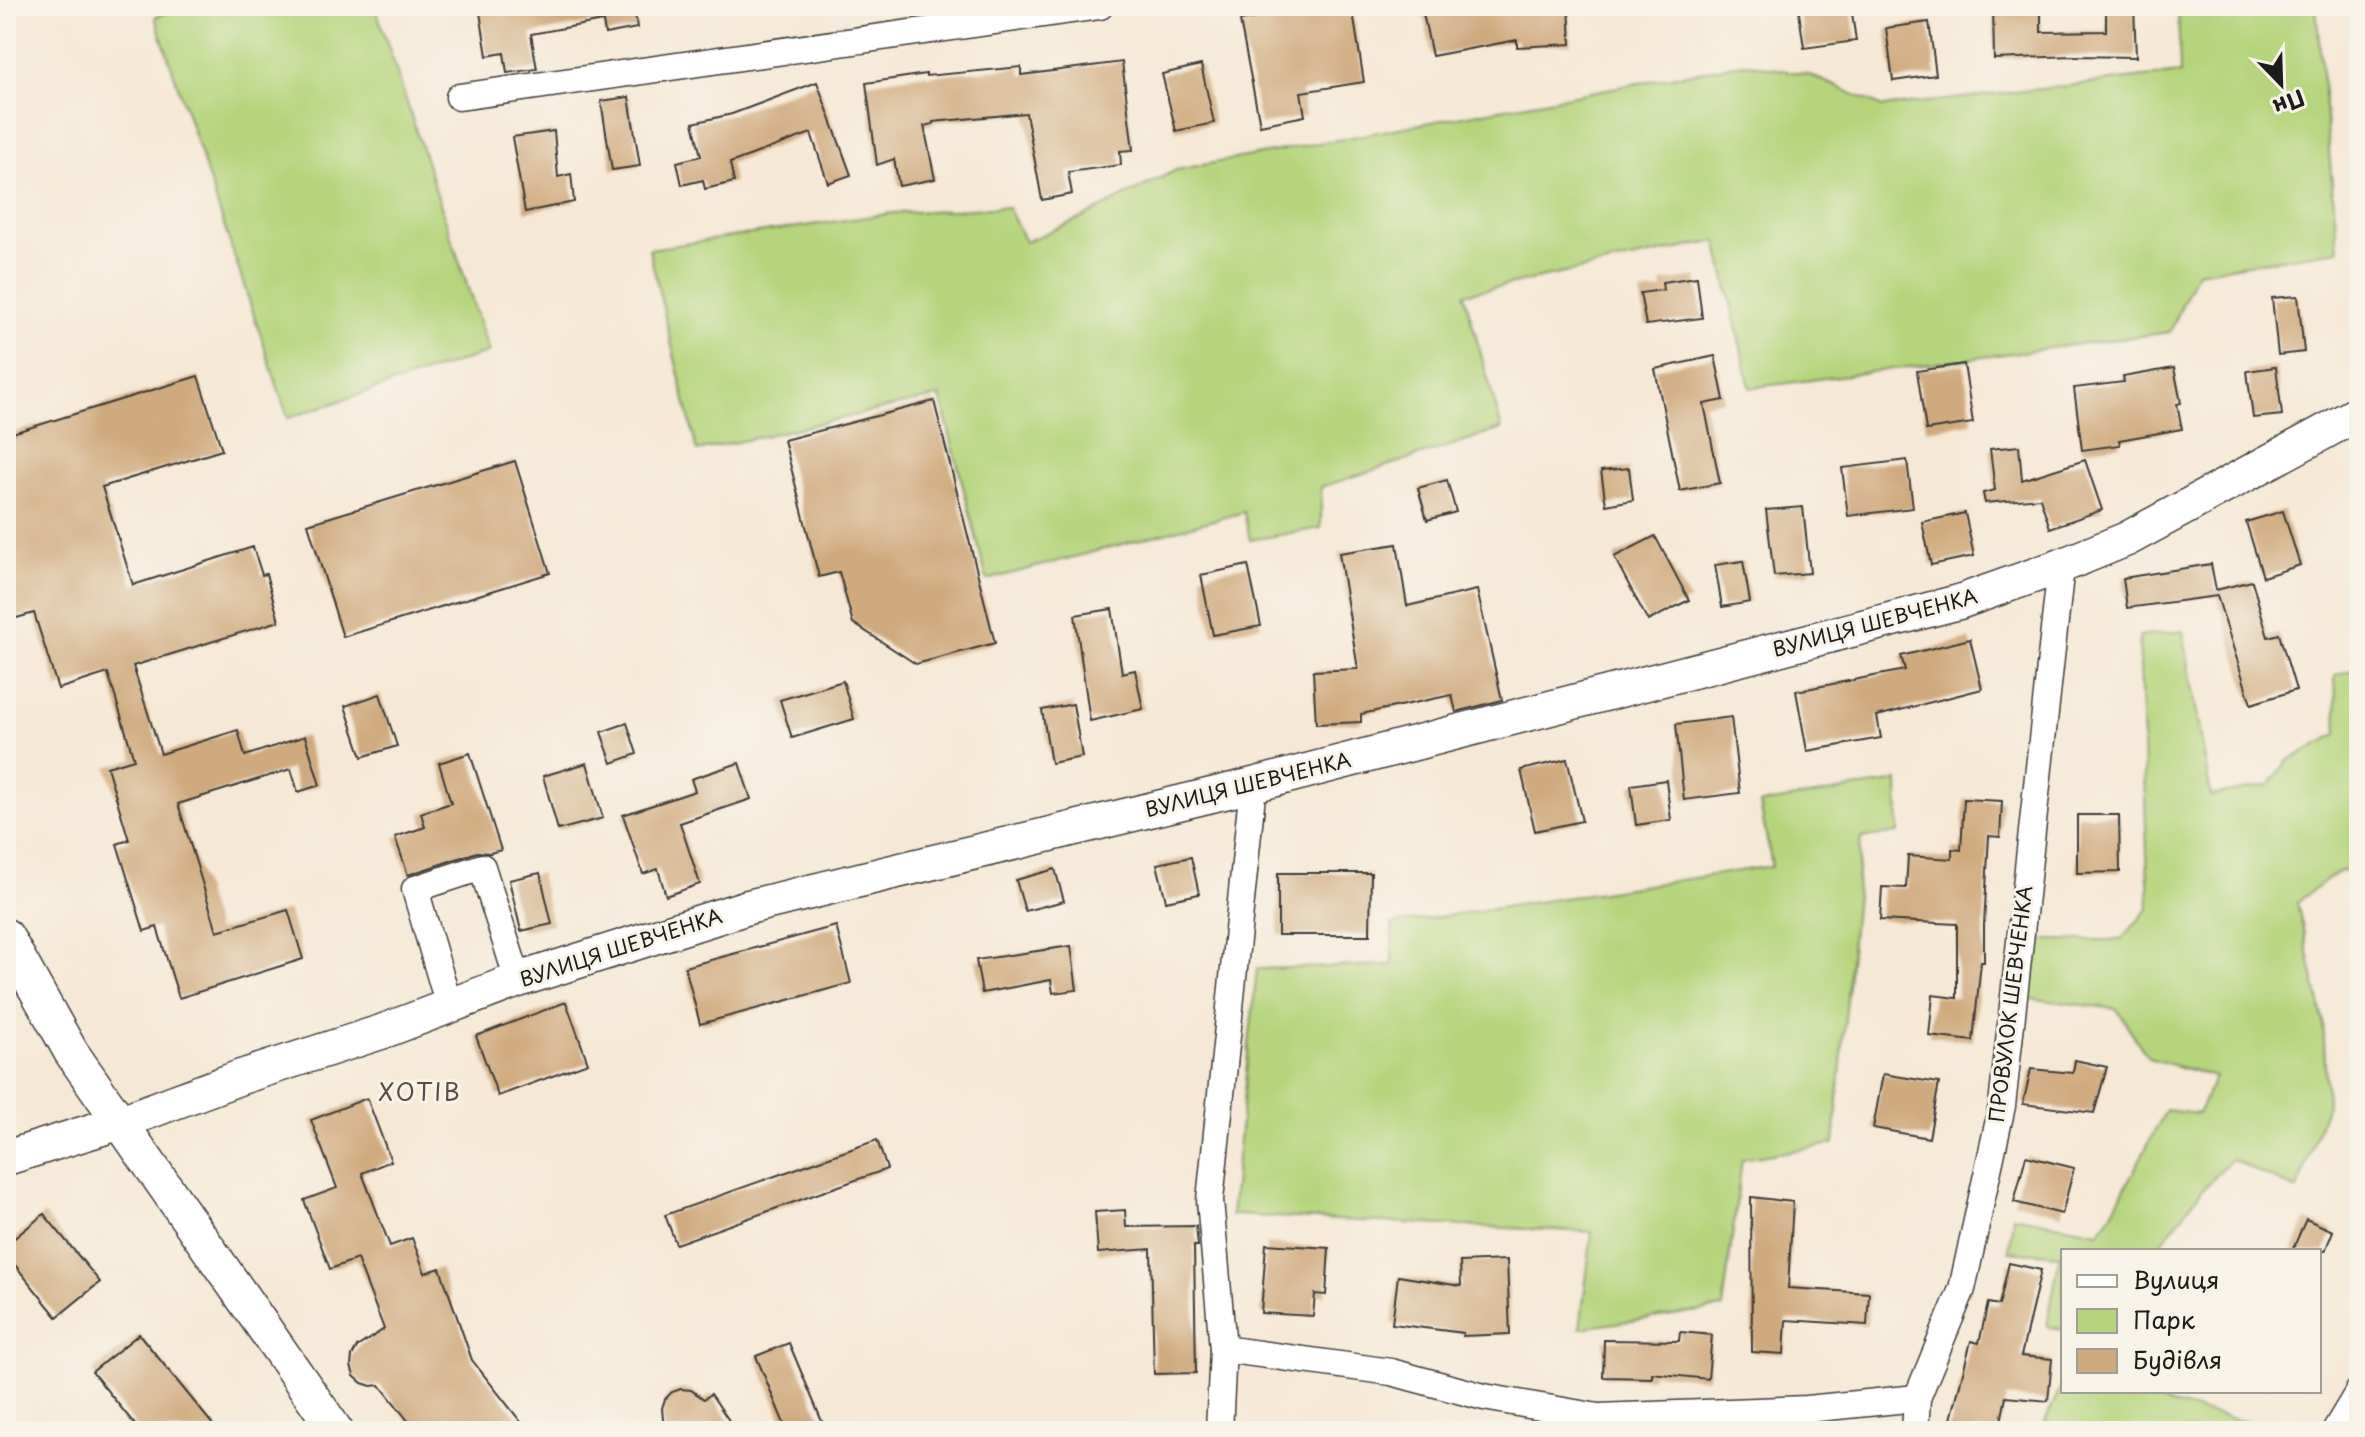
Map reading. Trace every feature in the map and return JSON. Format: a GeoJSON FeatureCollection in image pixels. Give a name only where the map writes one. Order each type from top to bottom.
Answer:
{"type":"FeatureCollection","features":[{"type":"Feature","properties":{"kind":"street"},"geometry":{"type":"LineString","coordinates":[[459,97],[1100,6]]}},
{"type":"Feature","properties":{"kind":"street","name":"ВУЛИЦЯ ШЕВЧЕНКА"},"geometry":{"type":"LineString","coordinates":[[6,1158],[121,1122],[241,1077],[381,1032],[518,980],[748,907],[1253,785],[1959,602],[2127,539],[2359,413]]}},
{"type":"Feature","properties":{"kind":"street","name":"ПРОВУЛОК ШЕВЧЕНКА"},"geometry":{"type":"LineString","coordinates":[[1915,1431],[1917,1398],[1962,1289],[2002,1106],[2061,566]]}},
{"type":"Feature","properties":{"kind":"street"},"geometry":{"type":"LineString","coordinates":[[1219,1431],[1223,1349],[1210,1200],[1253,785]]}},
{"type":"Feature","properties":{"kind":"street"},"geometry":{"type":"LineString","coordinates":[[449,1006],[415,889],[482,867],[518,980]]}},
{"type":"Feature","properties":{"kind":"street"},"geometry":{"type":"LineString","coordinates":[[6,936],[71,1052],[336,1431]]}},
{"type":"Feature","properties":{"kind":"street"},"geometry":{"type":"LineString","coordinates":[[1223,1349],[1391,1372],[1484,1397],[1598,1417],[1807,1409],[1917,1398]]}},
{"type":"Feature","properties":{"kind":"street"},"geometry":{"type":"LineString","coordinates":[[2335,1431],[2359,1391]]}},
{"type":"Feature","properties":{"kind":"green space"},"geometry":{"type":"Polygon","coordinates":[[[190,6],[375,6],[489,352],[288,418],[155,17],[190,6]]]}},
{"type":"Feature","properties":{"kind":"green space"},"geometry":{"type":"Polygon","coordinates":[[[2178,6],[2316,6],[2338,250],[2197,272],[2170,332],[1750,388],[1717,241],[1464,294],[1502,429],[1321,487],[1321,528],[1250,540],[1244,512],[987,580],[940,396],[697,451],[649,249],[893,213],[1008,207],[1025,242],[1084,217],[1176,170],[1745,63],[1810,75],[1883,107],[2180,73],[2178,6]]]}},
{"type":"Feature","properties":{"kind":"green space"},"geometry":{"type":"Polygon","coordinates":[[[2183,631],[2211,796],[2269,785],[2287,761],[2337,734],[2335,675],[2359,668],[2359,864],[2337,873],[2297,902],[2323,1021],[2327,1104],[2297,1190],[2231,1159],[2203,1189],[2157,1249],[2061,1249],[2061,1330],[2047,1326],[2060,1255],[2009,1251],[2013,1216],[2098,1232],[2109,1218],[2166,1110],[2198,1114],[2215,1077],[2148,1058],[2117,1009],[2024,998],[2032,940],[2121,940],[2149,908],[2139,636],[2183,631]]]}},
{"type":"Feature","properties":{"kind":"green space"},"geometry":{"type":"Polygon","coordinates":[[[1898,781],[1899,833],[1861,838],[1834,1144],[1742,1159],[1723,1308],[1580,1328],[1592,1232],[1231,1215],[1257,969],[1392,965],[1392,924],[1772,866],[1760,804],[1898,781]]]}},
{"type":"Feature","properties":{"kind":"green space"},"geometry":{"type":"Polygon","coordinates":[[[2061,1386],[2061,1393],[2124,1393],[2286,1431],[2041,1431],[2061,1386]]]}},
{"type":"Feature","properties":{"kind":"building"},"geometry":{"type":"Polygon","coordinates":[[[479,6],[634,6],[637,28],[605,34],[603,21],[531,34],[537,69],[507,73],[504,53],[487,56],[479,6]]]}},
{"type":"Feature","properties":{"kind":"building"},"geometry":{"type":"Polygon","coordinates":[[[1317,6],[1352,6],[1364,82],[1301,92],[1305,116],[1260,125],[1240,21],[1317,6]]]}},
{"type":"Feature","properties":{"kind":"building"},"geometry":{"type":"Polygon","coordinates":[[[1458,6],[1569,6],[1571,44],[1517,47],[1517,40],[1432,56],[1423,13],[1458,6]]]}},
{"type":"Feature","properties":{"kind":"building"},"geometry":{"type":"Polygon","coordinates":[[[1798,6],[1851,6],[1856,41],[1804,48],[1798,6]]]}},
{"type":"Feature","properties":{"kind":"building"},"geometry":{"type":"Polygon","coordinates":[[[1993,6],[2041,6],[2041,32],[2106,31],[2106,6],[2134,6],[2136,57],[1994,59],[1993,6]]]}},
{"type":"Feature","properties":{"kind":"building"},"geometry":{"type":"Polygon","coordinates":[[[1929,22],[1936,75],[1893,81],[1886,28],[1929,22]]]}},
{"type":"Feature","properties":{"kind":"building"},"geometry":{"type":"Polygon","coordinates":[[[1122,62],[1133,150],[1120,151],[1121,165],[1068,172],[1072,194],[1042,200],[1026,113],[933,122],[924,126],[935,179],[899,186],[894,159],[877,165],[866,83],[926,74],[1021,67],[1021,75],[1122,62]]]}},
{"type":"Feature","properties":{"kind":"building"},"geometry":{"type":"Polygon","coordinates":[[[1201,65],[1214,123],[1176,131],[1162,74],[1201,65]]]}},
{"type":"Feature","properties":{"kind":"building"},"geometry":{"type":"Polygon","coordinates":[[[817,82],[851,175],[828,183],[811,133],[730,163],[734,182],[705,189],[703,180],[682,185],[677,162],[701,156],[693,123],[732,114],[817,82]]]}},
{"type":"Feature","properties":{"kind":"building"},"geometry":{"type":"Polygon","coordinates":[[[629,97],[640,166],[612,170],[601,101],[629,97]]]}},
{"type":"Feature","properties":{"kind":"building"},"geometry":{"type":"Polygon","coordinates":[[[554,131],[558,177],[571,174],[574,202],[525,212],[512,137],[554,131]]]}},
{"type":"Feature","properties":{"kind":"building"},"geometry":{"type":"Polygon","coordinates":[[[1697,277],[1702,318],[1646,325],[1640,293],[1663,290],[1662,282],[1697,277]]]}},
{"type":"Feature","properties":{"kind":"building"},"geometry":{"type":"Polygon","coordinates":[[[2298,296],[2304,352],[2278,355],[2272,298],[2298,296]]]}},
{"type":"Feature","properties":{"kind":"building"},"geometry":{"type":"Polygon","coordinates":[[[1715,356],[1724,400],[1704,404],[1720,483],[1680,491],[1655,369],[1715,356]]]}},
{"type":"Feature","properties":{"kind":"building"},"geometry":{"type":"Polygon","coordinates":[[[1964,364],[1973,423],[1926,430],[1917,371],[1964,364]]]}},
{"type":"Feature","properties":{"kind":"building"},"geometry":{"type":"Polygon","coordinates":[[[2276,367],[2282,415],[2253,418],[2247,371],[2276,367]]]}},
{"type":"Feature","properties":{"kind":"building"},"geometry":{"type":"Polygon","coordinates":[[[2174,368],[2182,429],[2119,440],[2120,445],[2082,450],[2074,388],[2124,382],[2123,377],[2174,368]]]}},
{"type":"Feature","properties":{"kind":"building"},"geometry":{"type":"Polygon","coordinates":[[[198,376],[222,450],[102,487],[133,585],[253,547],[262,575],[266,574],[279,621],[133,666],[161,754],[238,730],[245,756],[305,736],[320,785],[298,792],[291,769],[178,804],[217,931],[288,910],[303,959],[179,998],[157,927],[144,931],[117,844],[129,840],[107,767],[134,759],[108,673],[58,689],[34,613],[13,619],[6,597],[6,435],[198,376]]]}},
{"type":"Feature","properties":{"kind":"building"},"geometry":{"type":"Polygon","coordinates":[[[934,401],[995,643],[916,664],[853,623],[839,572],[819,577],[784,440],[934,401]]]}},
{"type":"Feature","properties":{"kind":"building"},"geometry":{"type":"Polygon","coordinates":[[[2019,446],[2022,480],[2085,460],[2102,510],[2050,528],[2040,498],[1985,503],[1983,493],[1995,490],[1990,449],[2019,446]]]}},
{"type":"Feature","properties":{"kind":"building"},"geometry":{"type":"Polygon","coordinates":[[[1907,460],[1913,508],[1848,516],[1842,468],[1907,460]]]}},
{"type":"Feature","properties":{"kind":"building"},"geometry":{"type":"Polygon","coordinates":[[[515,461],[550,573],[343,637],[308,524],[515,461]]]}},
{"type":"Feature","properties":{"kind":"building"},"geometry":{"type":"Polygon","coordinates":[[[1629,468],[1633,500],[1606,505],[1601,471],[1629,468]]]}},
{"type":"Feature","properties":{"kind":"building"},"geometry":{"type":"Polygon","coordinates":[[[1447,480],[1456,512],[1427,520],[1418,488],[1447,480]]]}},
{"type":"Feature","properties":{"kind":"building"},"geometry":{"type":"Polygon","coordinates":[[[1803,507],[1810,573],[1774,576],[1766,510],[1803,507]]]}},
{"type":"Feature","properties":{"kind":"building"},"geometry":{"type":"Polygon","coordinates":[[[2283,511],[2300,565],[2263,577],[2246,522],[2283,511]]]}},
{"type":"Feature","properties":{"kind":"building"},"geometry":{"type":"Polygon","coordinates":[[[1965,513],[1974,556],[1931,565],[1922,522],[1965,513]]]}},
{"type":"Feature","properties":{"kind":"building"},"geometry":{"type":"Polygon","coordinates":[[[1655,536],[1689,600],[1648,621],[1614,557],[1655,536]]]}},
{"type":"Feature","properties":{"kind":"building"},"geometry":{"type":"Polygon","coordinates":[[[1397,544],[1407,606],[1477,590],[1502,700],[1456,712],[1452,695],[1361,714],[1361,722],[1316,724],[1313,671],[1358,669],[1339,553],[1397,544]]]}},
{"type":"Feature","properties":{"kind":"building"},"geometry":{"type":"Polygon","coordinates":[[[1743,561],[1750,602],[1722,607],[1715,565],[1743,561]]]}},
{"type":"Feature","properties":{"kind":"building"},"geometry":{"type":"Polygon","coordinates":[[[2211,564],[2216,590],[2252,581],[2268,637],[2279,634],[2296,690],[2251,704],[2217,596],[2127,608],[2123,578],[2211,564]]]}},
{"type":"Feature","properties":{"kind":"building"},"geometry":{"type":"Polygon","coordinates":[[[1248,565],[1261,626],[1213,635],[1201,575],[1248,565]]]}},
{"type":"Feature","properties":{"kind":"building"},"geometry":{"type":"Polygon","coordinates":[[[1112,609],[1122,673],[1135,670],[1143,709],[1090,721],[1075,615],[1112,609]]]}},
{"type":"Feature","properties":{"kind":"building"},"geometry":{"type":"Polygon","coordinates":[[[1970,639],[1982,689],[1877,716],[1881,738],[1807,751],[1796,691],[1905,670],[1901,656],[1970,639]]]}},
{"type":"Feature","properties":{"kind":"building"},"geometry":{"type":"Polygon","coordinates":[[[843,681],[854,719],[792,738],[780,700],[843,681]]]}},
{"type":"Feature","properties":{"kind":"building"},"geometry":{"type":"Polygon","coordinates":[[[380,694],[397,746],[362,757],[345,706],[380,694]]]}},
{"type":"Feature","properties":{"kind":"building"},"geometry":{"type":"Polygon","coordinates":[[[1073,704],[1082,757],[1051,763],[1042,710],[1073,704]]]}},
{"type":"Feature","properties":{"kind":"building"},"geometry":{"type":"Polygon","coordinates":[[[1731,717],[1740,793],[1684,800],[1676,724],[1731,717]]]}},
{"type":"Feature","properties":{"kind":"building"},"geometry":{"type":"Polygon","coordinates":[[[627,723],[637,754],[612,763],[601,732],[627,723]]]}},
{"type":"Feature","properties":{"kind":"building"},"geometry":{"type":"Polygon","coordinates":[[[470,753],[501,850],[477,852],[408,875],[395,837],[425,827],[421,813],[451,803],[439,763],[470,753]]]}},
{"type":"Feature","properties":{"kind":"building"},"geometry":{"type":"Polygon","coordinates":[[[1567,759],[1582,821],[1535,831],[1521,770],[1567,759]]]}},
{"type":"Feature","properties":{"kind":"building"},"geometry":{"type":"Polygon","coordinates":[[[587,763],[603,818],[558,830],[543,776],[587,763]]]}},
{"type":"Feature","properties":{"kind":"building"},"geometry":{"type":"Polygon","coordinates":[[[739,763],[751,799],[680,823],[700,884],[666,896],[658,869],[643,874],[623,815],[695,791],[691,779],[739,763]]]}},
{"type":"Feature","properties":{"kind":"building"},"geometry":{"type":"Polygon","coordinates":[[[1666,780],[1671,820],[1636,825],[1631,785],[1666,780]]]}},
{"type":"Feature","properties":{"kind":"building"},"geometry":{"type":"Polygon","coordinates":[[[1964,799],[2002,801],[2000,837],[1989,836],[1984,962],[1981,962],[1973,1041],[1929,1036],[1933,995],[1957,998],[1957,924],[1880,920],[1882,887],[1906,888],[1908,856],[1952,859],[1952,849],[1961,850],[1964,799]]]}},
{"type":"Feature","properties":{"kind":"building"},"geometry":{"type":"Polygon","coordinates":[[[2077,815],[2119,815],[2120,872],[2077,873],[2077,815]]]}},
{"type":"Feature","properties":{"kind":"building"},"geometry":{"type":"Polygon","coordinates":[[[1191,857],[1199,894],[1166,901],[1157,864],[1191,857]]]}},
{"type":"Feature","properties":{"kind":"building"},"geometry":{"type":"Polygon","coordinates":[[[1055,869],[1064,901],[1025,911],[1016,880],[1055,869]]]}},
{"type":"Feature","properties":{"kind":"building"},"geometry":{"type":"Polygon","coordinates":[[[540,873],[552,924],[521,931],[509,880],[540,873]]]}},
{"type":"Feature","properties":{"kind":"building"},"geometry":{"type":"Polygon","coordinates":[[[1278,873],[1371,873],[1370,935],[1278,935],[1278,873]]]}},
{"type":"Feature","properties":{"kind":"building"},"geometry":{"type":"Polygon","coordinates":[[[836,926],[851,983],[700,1024],[685,967],[836,926]]]}},
{"type":"Feature","properties":{"kind":"building"},"geometry":{"type":"Polygon","coordinates":[[[1071,946],[1077,990],[1053,993],[1051,980],[982,993],[976,960],[1071,946]]]}},
{"type":"Feature","properties":{"kind":"building"},"geometry":{"type":"Polygon","coordinates":[[[566,1002],[588,1063],[498,1096],[476,1036],[566,1002]]]}},
{"type":"Feature","properties":{"kind":"building"},"geometry":{"type":"Polygon","coordinates":[[[2075,1060],[2107,1067],[2094,1113],[2023,1104],[2031,1069],[2073,1073],[2075,1060]]]}},
{"type":"Feature","properties":{"kind":"building"},"geometry":{"type":"Polygon","coordinates":[[[1883,1074],[1939,1083],[1929,1138],[1873,1128],[1883,1074]]]}},
{"type":"Feature","properties":{"kind":"building"},"geometry":{"type":"Polygon","coordinates":[[[367,1098],[391,1161],[362,1173],[390,1246],[412,1238],[425,1273],[440,1268],[472,1360],[528,1431],[416,1431],[380,1385],[362,1383],[354,1376],[352,1356],[357,1347],[384,1329],[357,1259],[330,1269],[304,1200],[337,1188],[311,1120],[367,1098]]]}},
{"type":"Feature","properties":{"kind":"building"},"geometry":{"type":"Polygon","coordinates":[[[877,1140],[887,1169],[676,1244],[665,1215],[877,1140]]]}},
{"type":"Feature","properties":{"kind":"building"},"geometry":{"type":"Polygon","coordinates":[[[2026,1156],[2074,1168],[2062,1214],[2014,1202],[2026,1156]]]}},
{"type":"Feature","properties":{"kind":"building"},"geometry":{"type":"Polygon","coordinates":[[[1751,1197],[1793,1202],[1788,1288],[1869,1293],[1867,1325],[1786,1320],[1784,1354],[1752,1352],[1751,1197]]]}},
{"type":"Feature","properties":{"kind":"building"},"geometry":{"type":"Polygon","coordinates":[[[1125,1210],[1126,1227],[1196,1226],[1196,1373],[1154,1374],[1151,1249],[1098,1253],[1095,1212],[1125,1210]]]}},
{"type":"Feature","properties":{"kind":"building"},"geometry":{"type":"Polygon","coordinates":[[[44,1214],[100,1282],[57,1317],[6,1254],[6,1245],[44,1214]]]}},
{"type":"Feature","properties":{"kind":"building"},"geometry":{"type":"Polygon","coordinates":[[[2306,1219],[2333,1231],[2325,1251],[2293,1249],[2306,1219]]]}},
{"type":"Feature","properties":{"kind":"building"},"geometry":{"type":"Polygon","coordinates":[[[1266,1244],[1329,1248],[1326,1295],[1315,1294],[1313,1316],[1261,1313],[1266,1244]]]}},
{"type":"Feature","properties":{"kind":"building"},"geometry":{"type":"Polygon","coordinates":[[[1507,1260],[1510,1334],[1463,1336],[1463,1333],[1392,1324],[1398,1276],[1461,1286],[1460,1262],[1507,1260]]]}},
{"type":"Feature","properties":{"kind":"building"},"geometry":{"type":"Polygon","coordinates":[[[2009,1263],[2041,1270],[2021,1356],[2052,1359],[2048,1401],[2006,1397],[1999,1431],[1948,1431],[1971,1341],[1979,1343],[1988,1303],[1999,1305],[2009,1263]]]}},
{"type":"Feature","properties":{"kind":"building"},"geometry":{"type":"Polygon","coordinates":[[[1680,1332],[1712,1335],[1708,1379],[1652,1373],[1652,1378],[1603,1377],[1604,1340],[1679,1341],[1680,1332]]]}},
{"type":"Feature","properties":{"kind":"building"},"geometry":{"type":"Polygon","coordinates":[[[139,1334],[218,1431],[140,1431],[92,1372],[139,1334]]]}},
{"type":"Feature","properties":{"kind":"building"},"geometry":{"type":"Polygon","coordinates":[[[789,1343],[826,1431],[787,1431],[756,1356],[789,1343]]]}},
{"type":"Feature","properties":{"kind":"building"},"geometry":{"type":"Polygon","coordinates":[[[681,1389],[691,1390],[704,1399],[711,1394],[736,1431],[664,1431],[662,1408],[665,1399],[681,1389]]]}},
{"type":"Feature","properties":{"kind":"district","name":"ХОТІВ"},"geometry":{"type":"Point","coordinates":[420,1093]}}]}
